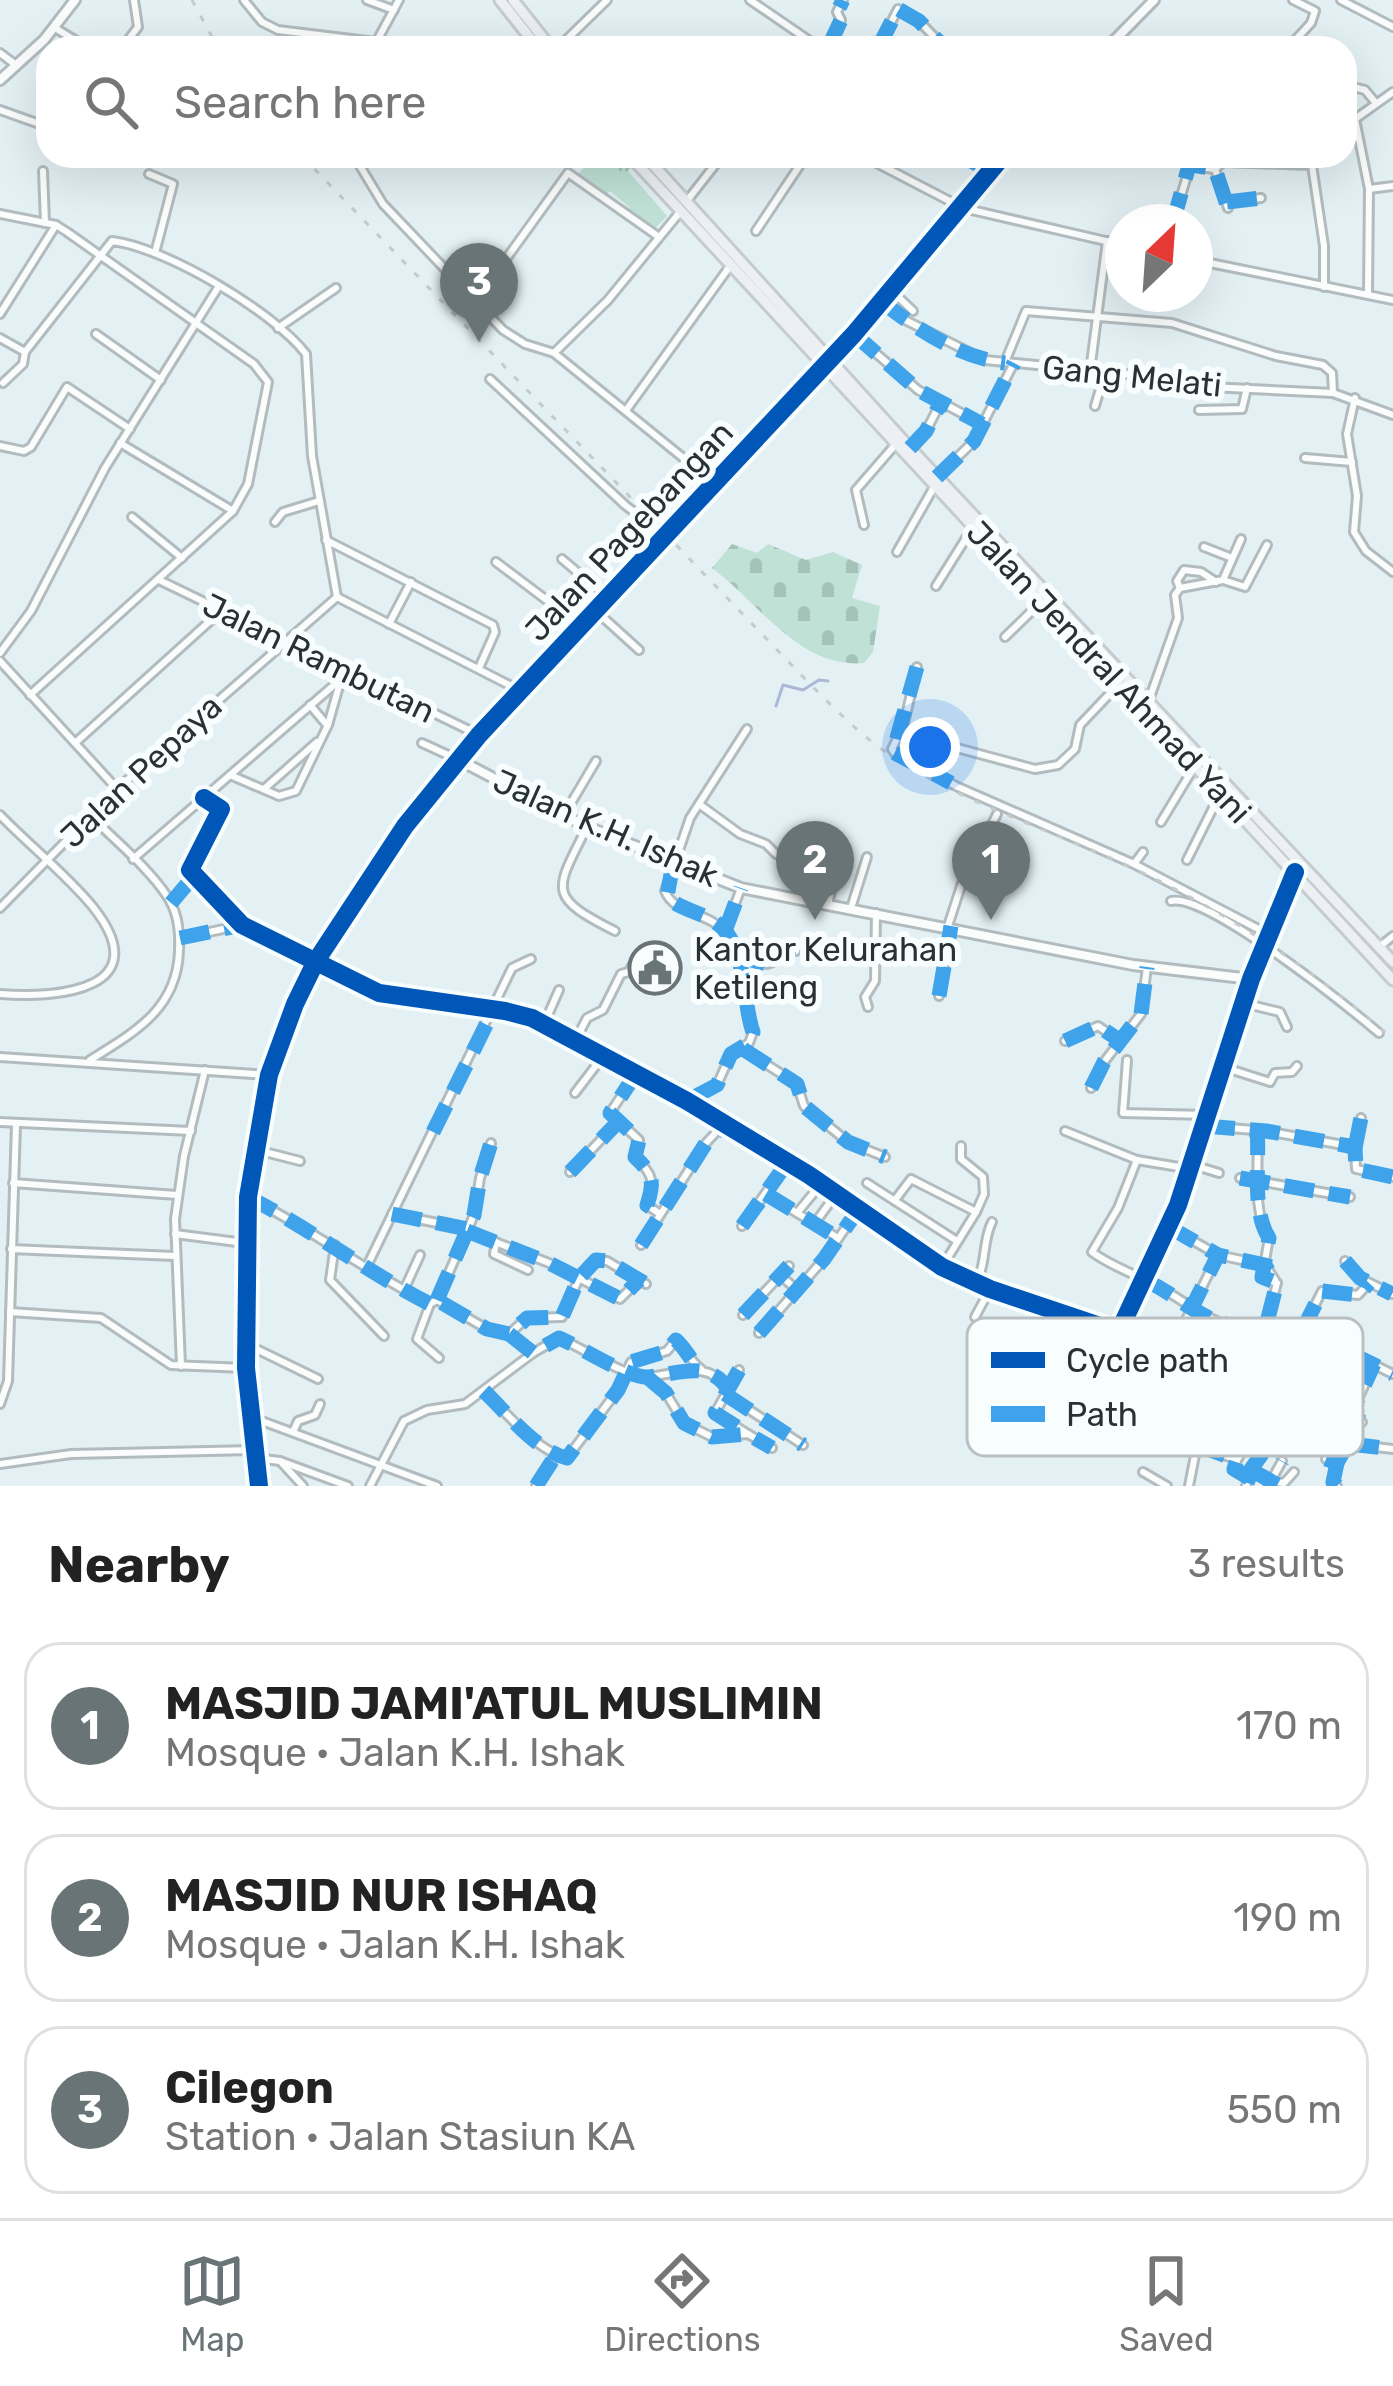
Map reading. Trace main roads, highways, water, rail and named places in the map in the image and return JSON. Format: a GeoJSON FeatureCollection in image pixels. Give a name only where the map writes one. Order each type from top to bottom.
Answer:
{"type":"FeatureCollection","features":[{"type":"Feature","properties":{"kind":"highway"},"geometry":{"type":"LineString","coordinates":[[500,0],[528,36]]}},
{"type":"Feature","properties":{"kind":"highway"},"geometry":{"type":"LineString","coordinates":[[513,0],[544,36]]}},
{"type":"Feature","properties":{"kind":"highway"},"geometry":{"type":"LineString","coordinates":[[650,168],[730,266],[826,364]]}},
{"type":"Feature","properties":{"kind":"highway"},"geometry":{"type":"LineString","coordinates":[[683,207],[826,364]]}},
{"type":"Feature","properties":{"kind":"highway","name":"Jalan Jendral Ahmad Yani"},"geometry":{"type":"LineString","coordinates":[[826,364],[895,445],[1149,700],[1393,980]]}},
{"type":"Feature","properties":{"kind":"highway","name":"Jalan Jendral Ahmad Yani"},"geometry":{"type":"LineString","coordinates":[[826,364],[910,448],[1042,601],[1222,791],[1393,962]]}},
{"type":"Feature","properties":{"kind":"waterway"},"geometry":{"type":"LineString","coordinates":[[776,706],[783,685],[803,690],[819,680],[828,681]]}},
{"type":"Feature","properties":{"kind":"railway"},"geometry":{"type":"LineString","coordinates":[[192,0],[212,36]]}},
{"type":"Feature","properties":{"kind":"railway"},"geometry":{"type":"LineString","coordinates":[[314,168],[868,739],[950,789],[1110,858],[1208,907],[1304,968],[1393,1039]]}},
{"type":"Feature","properties":{"kind":"place","name":"Cilegon"},"geometry":{"type":"Point","coordinates":[479,342]}},
{"type":"Feature","properties":{"kind":"place","name":"MASJID NUR ISHAQ"},"geometry":{"type":"Point","coordinates":[815,920]}},
{"type":"Feature","properties":{"kind":"place","name":"MASJID JAMI'ATUL MUSLIMIN"},"geometry":{"type":"Point","coordinates":[991,920]}},
{"type":"Feature","properties":{"kind":"place","name":"Kantor Kelurahan Ketileng"},"geometry":{"type":"Point","coordinates":[655,968]}}]}
